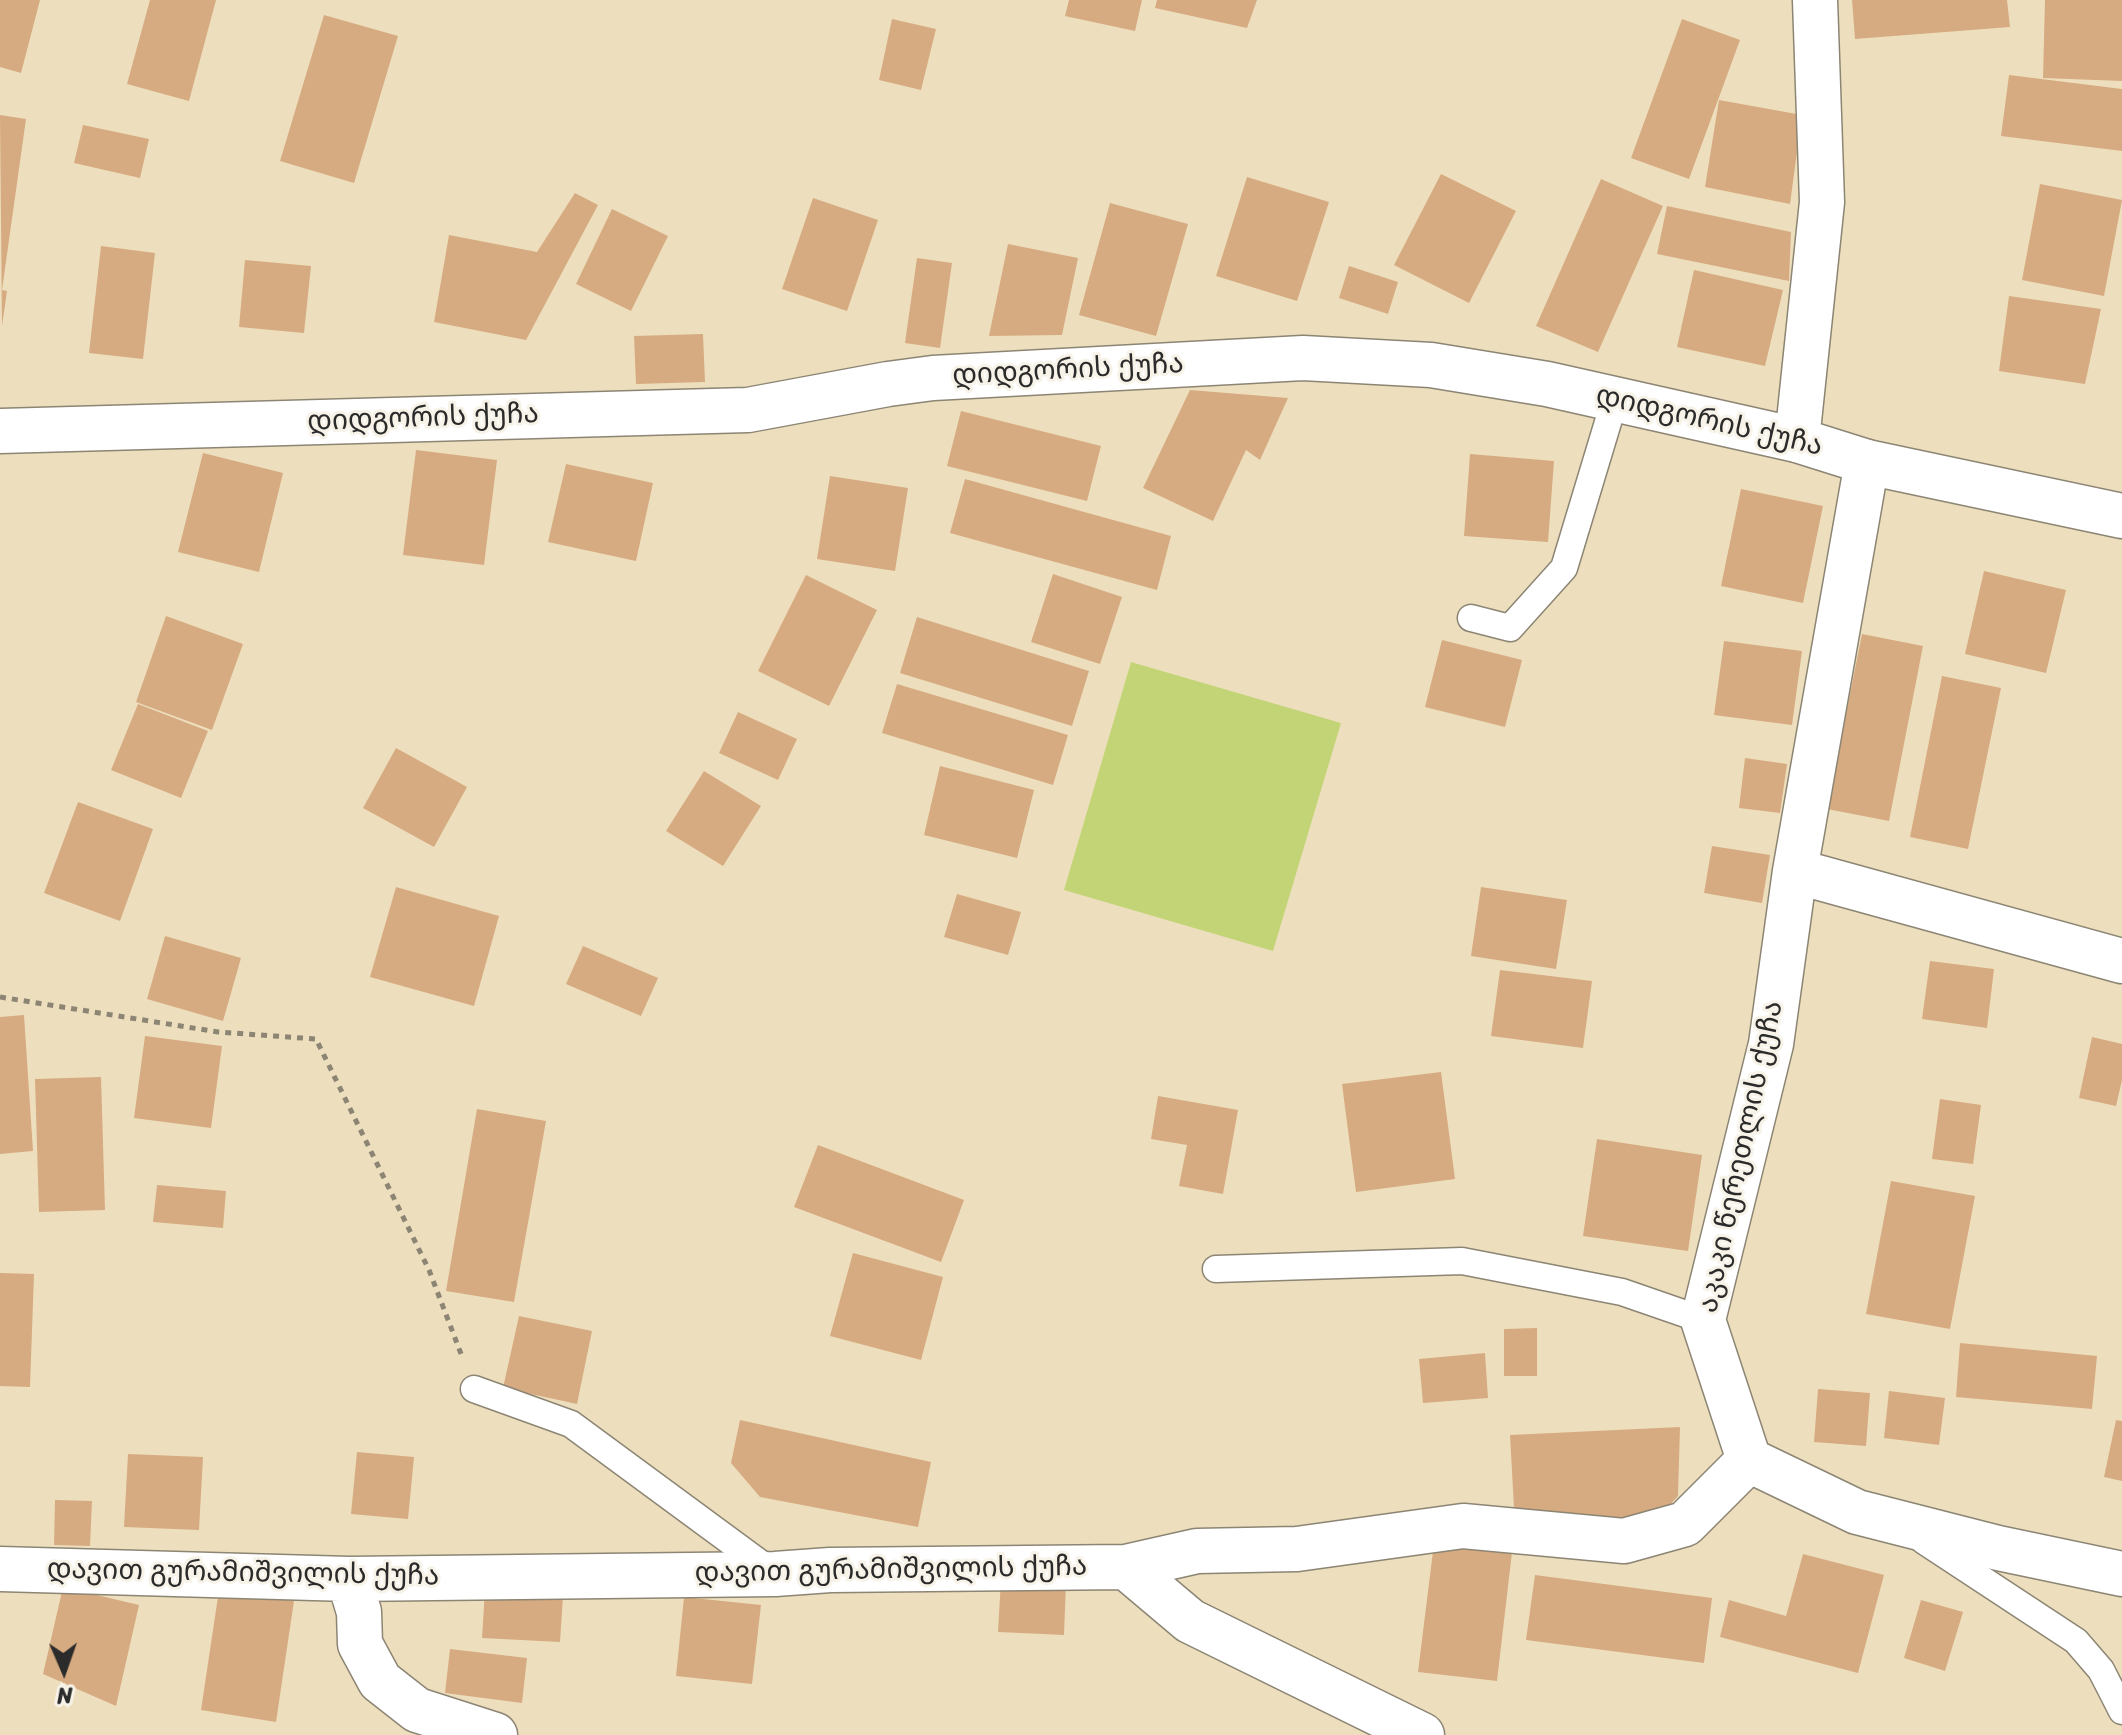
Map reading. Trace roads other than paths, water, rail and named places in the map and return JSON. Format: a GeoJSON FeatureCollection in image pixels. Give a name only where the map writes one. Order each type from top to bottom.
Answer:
{"type":"FeatureCollection","features":[{"type":"Feature","properties":{"kind":"street"},"geometry":{"type":"LineString","coordinates":[[1797,440],[1822,202],[1815,0]]}},
{"type":"Feature","properties":{"kind":"street","name":"დიდგორის ქუჩა"},"geometry":{"type":"LineString","coordinates":[[0,431],[748,410],[933,378],[1303,358],[1431,365],[1547,384],[1797,440],[1867,462],[2122,516]]}},
{"type":"Feature","properties":{"kind":"street","name":"აკაკი წერეთლის ქუჩა"},"geometry":{"type":"LineString","coordinates":[[1749,1460],[1703,1320],[1771,1044],[1795,871],[1867,462]]}},
{"type":"Feature","properties":{"kind":"street"},"geometry":{"type":"LineString","coordinates":[[1795,871],[2122,961]]}},
{"type":"Feature","properties":{"kind":"street"},"geometry":{"type":"LineString","coordinates":[[1749,1460],[1857,1512],[1998,1548],[2122,1574]]}},
{"type":"Feature","properties":{"kind":"street","name":"დავით გურამიშვილის ქუჩა"},"geometry":{"type":"LineString","coordinates":[[0,1569],[349,1579],[775,1574],[830,1570],[1126,1567],[1197,1551],[1297,1549],[1463,1526],[1624,1541],[1685,1524],[1749,1460]]}},
{"type":"Feature","properties":{"kind":"street"},"geometry":{"type":"LineString","coordinates":[[1126,1567],[1190,1621],[1422,1735]]}},
{"type":"Feature","properties":{"kind":"street"},"geometry":{"type":"LineString","coordinates":[[349,1579],[359,1612],[360,1644],[380,1681],[417,1710],[495,1735]]}},
{"type":"Feature","properties":{"kind":"lane"},"geometry":{"type":"LineString","coordinates":[[1471,618],[1510,628],[1564,568],[1615,399]]}},
{"type":"Feature","properties":{"kind":"lane"},"geometry":{"type":"LineString","coordinates":[[1216,1269],[1462,1261],[1622,1292],[1703,1320]]}},
{"type":"Feature","properties":{"kind":"lane"},"geometry":{"type":"LineString","coordinates":[[474,1389],[571,1424],[775,1574]]}},
{"type":"Feature","properties":{"kind":"lane"},"geometry":{"type":"LineString","coordinates":[[1894,1521],[2076,1641],[2101,1670],[2122,1711]]}}]}
